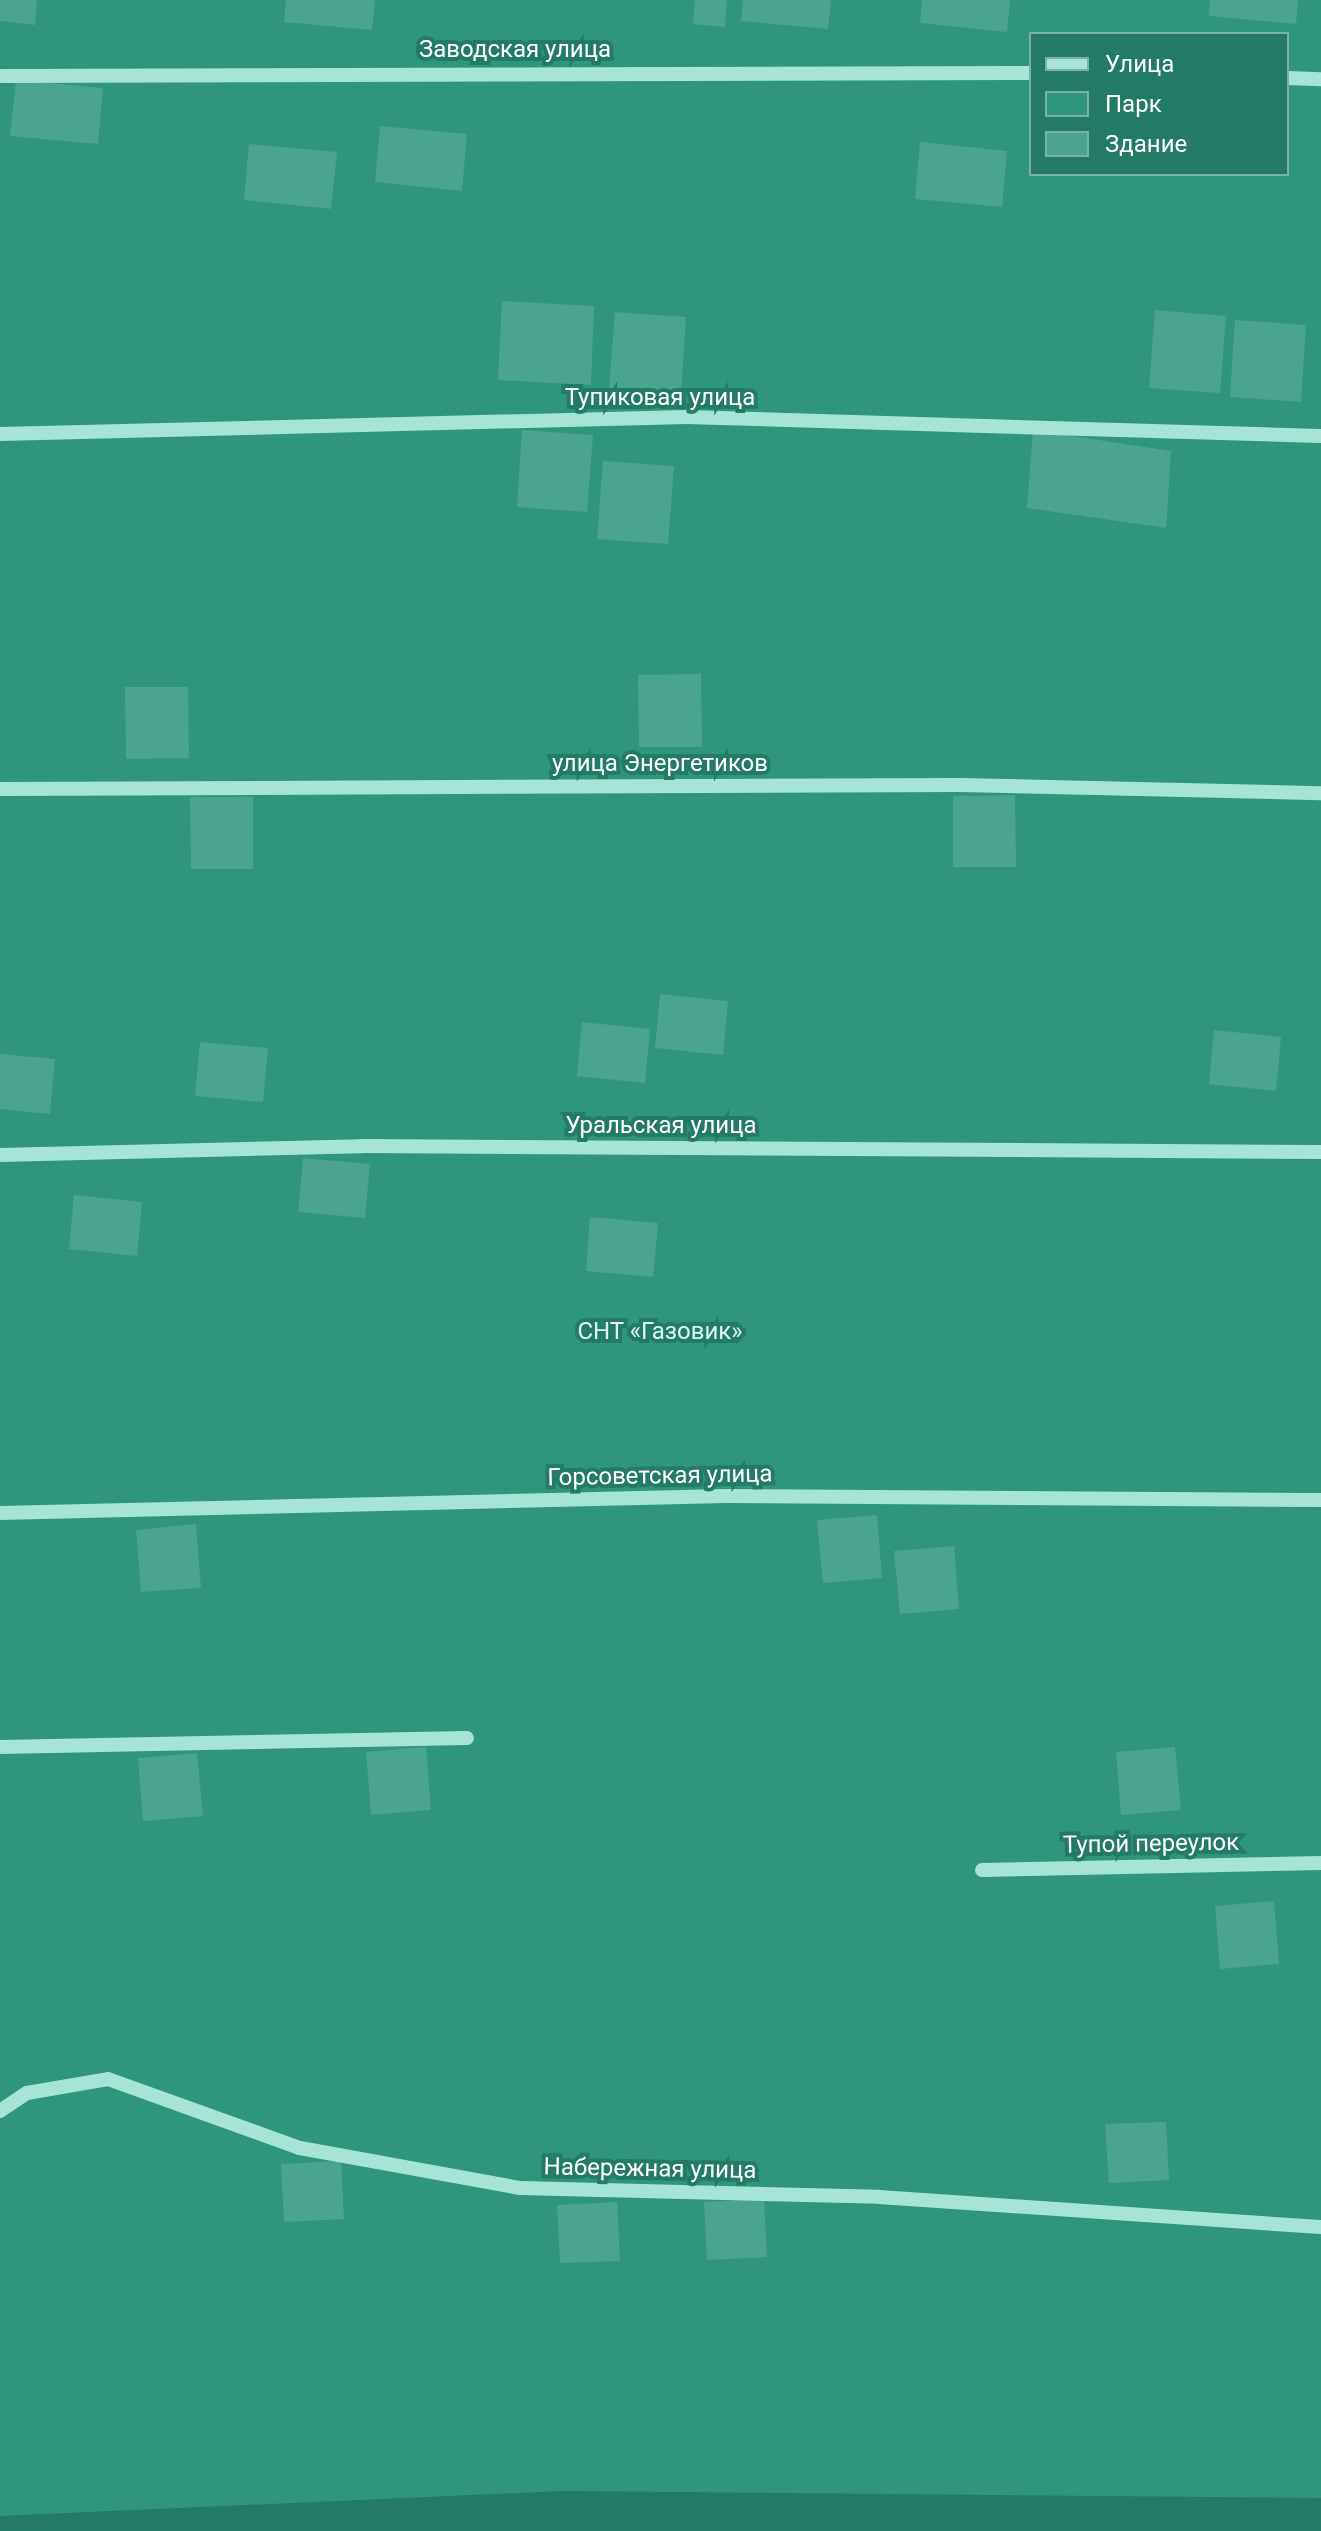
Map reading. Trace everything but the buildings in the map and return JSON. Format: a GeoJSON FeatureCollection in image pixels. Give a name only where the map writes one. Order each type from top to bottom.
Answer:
{"type":"FeatureCollection","features":[{"type":"Feature","properties":{"kind":"lane","name":"Заводская улица"},"geometry":{"type":"LineString","coordinates":[[0,76],[1029,73]]}},
{"type":"Feature","properties":{"kind":"lane"},"geometry":{"type":"LineString","coordinates":[[1289,78],[1321,79]]}},
{"type":"Feature","properties":{"kind":"lane","name":"Тупиковая улица"},"geometry":{"type":"LineString","coordinates":[[0,434],[687,417],[1321,436]]}},
{"type":"Feature","properties":{"kind":"lane","name":"улица Энергетиков"},"geometry":{"type":"LineString","coordinates":[[0,789],[960,785],[1321,793]]}},
{"type":"Feature","properties":{"kind":"lane","name":"Уральская улица"},"geometry":{"type":"LineString","coordinates":[[0,1155],[362,1146],[1321,1152]]}},
{"type":"Feature","properties":{"kind":"lane","name":"Горсоветская улица"},"geometry":{"type":"LineString","coordinates":[[0,1513],[727,1496],[1321,1500]]}},
{"type":"Feature","properties":{"kind":"lane"},"geometry":{"type":"LineString","coordinates":[[0,1747],[467,1738]]}},
{"type":"Feature","properties":{"kind":"lane","name":"Тупой переулок"},"geometry":{"type":"LineString","coordinates":[[982,1870],[1321,1863]]}},
{"type":"Feature","properties":{"kind":"lane","name":"Набережная улица"},"geometry":{"type":"LineString","coordinates":[[0,2111],[27,2093],[108,2079],[300,2148],[520,2188],[879,2197],[1321,2227]]}},
{"type":"Feature","properties":{"kind":"green space","name":"СНТ «Газовик»"},"geometry":{"type":"Polygon","coordinates":[[[0,0],[1321,0],[1321,2498],[562,2491],[0,2516],[0,0]]]}}]}
